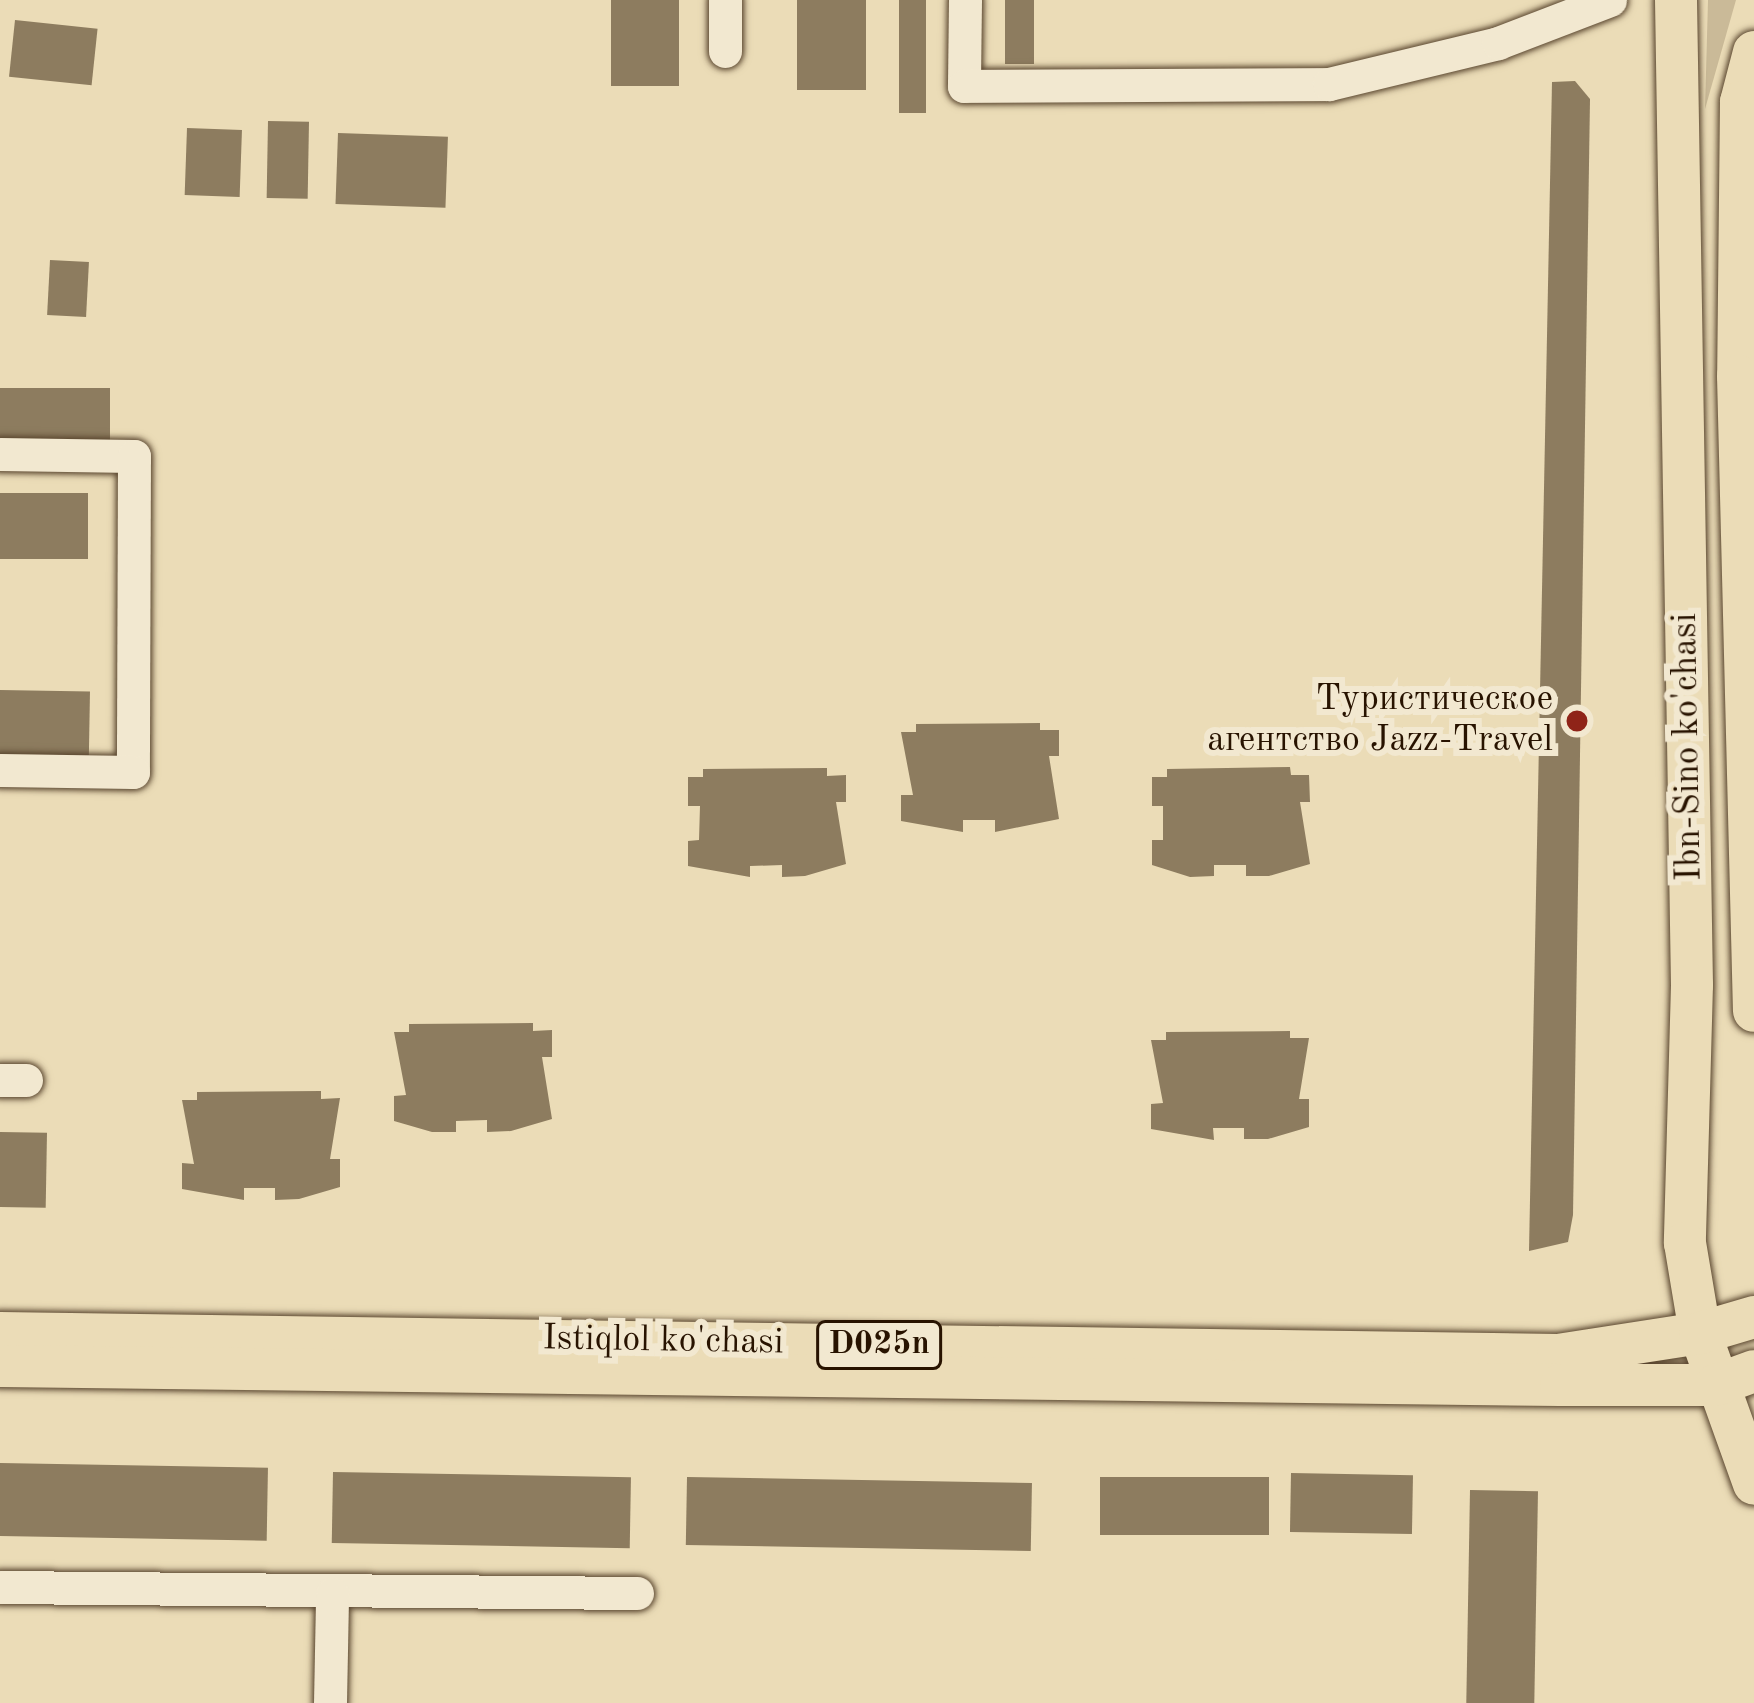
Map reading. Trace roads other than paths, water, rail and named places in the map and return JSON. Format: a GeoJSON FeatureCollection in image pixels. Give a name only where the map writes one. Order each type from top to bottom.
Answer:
{"type":"FeatureCollection","features":[{"type":"Feature","properties":{"kind":"main road","name":"Ibn-Sino ko'chasi"},"geometry":{"type":"LineString","coordinates":[[1676,0],[1692,985],[1684,1243],[1700,1334],[1735,1378],[1754,1484]]}},
{"type":"Feature","properties":{"kind":"main road","name":"Ibn-Sino ko'chasi"},"geometry":{"type":"LineString","coordinates":[[1754,52],[1741,102],[1738,376],[1754,1011]]}},
{"type":"Feature","properties":{"kind":"main road","name":"Istiqlol ko'chasi"},"geometry":{"type":"LineString","coordinates":[[0,1333],[1558,1355],[1700,1334],[1754,1317]]}},
{"type":"Feature","properties":{"kind":"main road","name":"Istiqlol ko'chasi"},"geometry":{"type":"LineString","coordinates":[[0,1366],[1735,1378]]}},
{"type":"Feature","properties":{"kind":"street"},"geometry":{"type":"LineString","coordinates":[[725,0],[725,51]]}},
{"type":"Feature","properties":{"kind":"street"},"geometry":{"type":"LineString","coordinates":[[965,0],[964,86],[1329,84],[1498,43],[1610,0]]}},
{"type":"Feature","properties":{"kind":"street"},"geometry":{"type":"LineString","coordinates":[[0,454],[134,456],[133,772],[0,770]]}},
{"type":"Feature","properties":{"kind":"street"},"geometry":{"type":"LineString","coordinates":[[0,1588],[637,1593]]}},
{"type":"Feature","properties":{"kind":"street"},"geometry":{"type":"LineString","coordinates":[[330,1703],[332,1594]]}},
{"type":"Feature","properties":{"kind":"place","name":"Туристическое агентство Jazz-Travel"},"geometry":{"type":"Point","coordinates":[1577,721]}}]}
